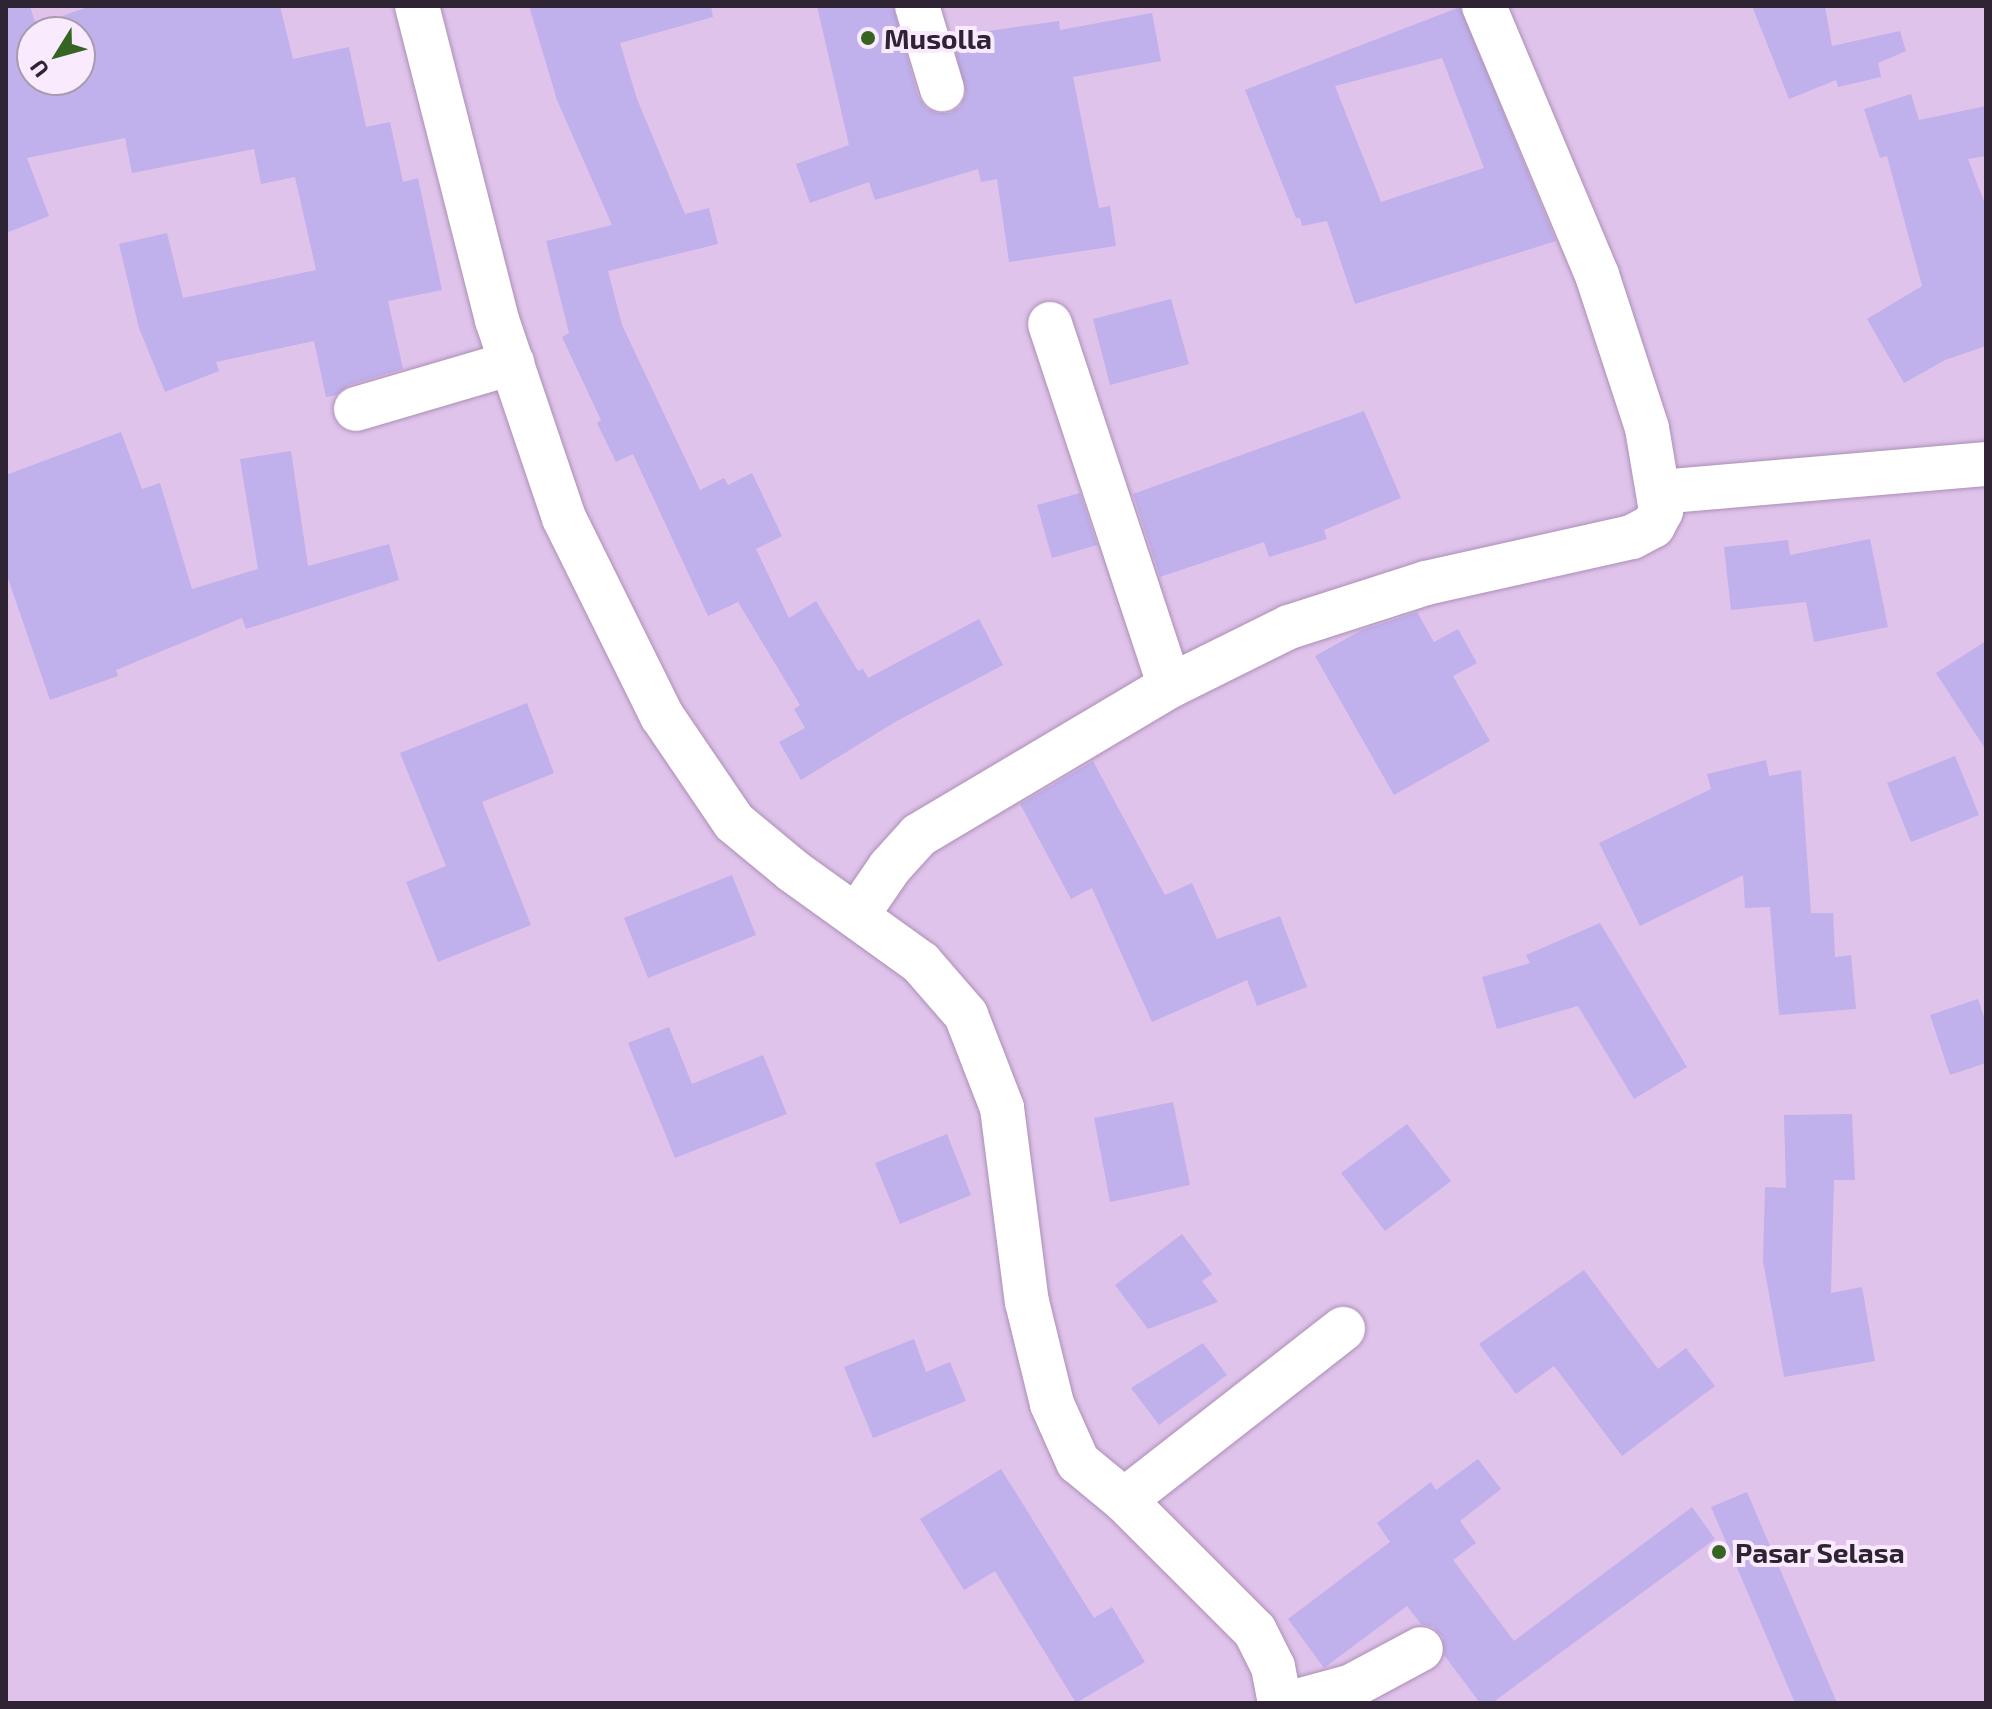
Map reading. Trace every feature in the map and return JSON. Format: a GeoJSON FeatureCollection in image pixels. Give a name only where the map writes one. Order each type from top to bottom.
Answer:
{"type":"FeatureCollection","features":[{"type":"Feature","properties":{"kind":"street"},"geometry":{"type":"LineString","coordinates":[[417,6],[497,320],[564,518],[662,716],[734,822],[793,871],[921,963],[966,1015],[1002,1108],[1027,1302],[1052,1404],[1078,1462],[1124,1500],[1255,1631],[1273,1667],[1280,1703]]}},
{"type":"Feature","properties":{"kind":"street"},"geometry":{"type":"LineString","coordinates":[[917,6],[942,89]]}},
{"type":"Feature","properties":{"kind":"street"},"geometry":{"type":"LineString","coordinates":[[857,915],[890,867],[919,835],[1170,686],[1289,627],[1426,583],[1632,537],[1653,526],[1661,511],[1647,428],[1597,275],[1484,6]]}},
{"type":"Feature","properties":{"kind":"street"},"geometry":{"type":"LineString","coordinates":[[1050,324],[1170,686]]}},
{"type":"Feature","properties":{"kind":"street"},"geometry":{"type":"LineString","coordinates":[[356,409],[512,363]]}},
{"type":"Feature","properties":{"kind":"street"},"geometry":{"type":"LineString","coordinates":[[1659,492],[1986,464]]}},
{"type":"Feature","properties":{"kind":"street"},"geometry":{"type":"LineString","coordinates":[[1124,1500],[1343,1329]]}},
{"type":"Feature","properties":{"kind":"street"},"geometry":{"type":"LineString","coordinates":[[1290,1703],[1352,1686],[1421,1649]]}},
{"type":"Feature","properties":{"kind":"building"},"geometry":{"type":"Polygon","coordinates":[[[6,6],[30,6],[33,16],[16,16],[16,96],[96,96],[96,16],[62,16],[91,6],[280,6],[293,59],[349,47],[366,127],[390,122],[403,182],[418,178],[442,290],[388,301],[403,369],[349,385],[336,395],[326,397],[314,341],[216,362],[219,371],[165,392],[139,328],[119,244],[167,233],[183,298],[316,270],[295,177],[261,184],[254,149],[132,173],[125,138],[27,158],[49,216],[6,233],[6,6]]]}},
{"type":"Feature","properties":{"kind":"building"},"geometry":{"type":"Polygon","coordinates":[[[529,6],[711,6],[713,17],[620,43],[637,99],[685,214],[709,208],[718,244],[608,271],[622,325],[700,490],[724,478],[728,485],[752,473],[782,536],[756,549],[789,618],[816,601],[858,671],[863,669],[868,678],[979,619],[1003,665],[895,722],[801,780],[779,742],[805,728],[794,709],[800,705],[738,602],[708,616],[633,454],[616,462],[597,423],[601,420],[562,337],[569,333],[546,241],[612,225],[557,100],[529,6]]]}},
{"type":"Feature","properties":{"kind":"building"},"geometry":{"type":"Polygon","coordinates":[[[817,6],[893,6],[918,96],[926,108],[937,113],[950,113],[960,107],[966,94],[952,36],[1059,21],[1060,30],[1152,13],[1161,61],[1073,77],[1099,208],[1110,206],[1116,246],[1009,262],[997,179],[981,182],[978,169],[875,200],[869,182],[810,203],[796,164],[849,145],[817,6]]]}},
{"type":"Feature","properties":{"kind":"building"},"geometry":{"type":"Polygon","coordinates":[[[1752,6],[1825,6],[1832,46],[1900,31],[1906,51],[1878,63],[1881,77],[1838,87],[1836,80],[1789,99],[1752,6]]]}},
{"type":"Feature","properties":{"kind":"building"},"geometry":{"type":"Polygon","coordinates":[[[1460,7],[1556,241],[1355,304],[1327,221],[1302,226],[1300,218],[1296,218],[1245,90],[1460,7]],[[1442,58],[1335,86],[1381,202],[1484,168],[1442,58]]]}},
{"type":"Feature","properties":{"kind":"building"},"geometry":{"type":"Polygon","coordinates":[[[1911,94],[1919,120],[1986,106],[1986,156],[1968,159],[1986,207],[1986,346],[1945,360],[1904,383],[1867,319],[1922,286],[1887,156],[1880,158],[1864,109],[1911,94]]]}},
{"type":"Feature","properties":{"kind":"building"},"geometry":{"type":"Polygon","coordinates":[[[1171,299],[1189,364],[1110,385],[1093,319],[1171,299]]]}},
{"type":"Feature","properties":{"kind":"building"},"geometry":{"type":"Polygon","coordinates":[[[1364,411],[1401,498],[1324,530],[1327,539],[1269,557],[1264,542],[1160,577],[1133,494],[1364,411]]]}},
{"type":"Feature","properties":{"kind":"building"},"geometry":{"type":"Polygon","coordinates":[[[121,432],[142,489],[160,483],[192,589],[258,569],[240,459],[291,451],[308,566],[389,544],[399,580],[246,629],[242,618],[116,670],[118,676],[50,700],[6,573],[6,475],[121,432]]]}},
{"type":"Feature","properties":{"kind":"building"},"geometry":{"type":"Polygon","coordinates":[[[1080,493],[1097,545],[1052,558],[1037,505],[1080,493]]]}},
{"type":"Feature","properties":{"kind":"building"},"geometry":{"type":"Polygon","coordinates":[[[1870,539],[1888,627],[1814,642],[1806,602],[1731,610],[1724,547],[1788,540],[1790,555],[1870,539]]]}},
{"type":"Feature","properties":{"kind":"building"},"geometry":{"type":"Polygon","coordinates":[[[1417,612],[1434,642],[1458,629],[1477,663],[1453,676],[1490,741],[1394,795],[1315,656],[1362,630],[1417,612]]]}},
{"type":"Feature","properties":{"kind":"building"},"geometry":{"type":"Polygon","coordinates":[[[1986,641],[1986,750],[1936,673],[1986,641]]]}},
{"type":"Feature","properties":{"kind":"building"},"geometry":{"type":"Polygon","coordinates":[[[527,703],[554,773],[482,802],[531,925],[438,962],[406,882],[446,866],[400,753],[527,703]]]}},
{"type":"Feature","properties":{"kind":"building"},"geometry":{"type":"Polygon","coordinates":[[[1955,756],[1979,815],[1911,842],[1887,783],[1955,756]]]}},
{"type":"Feature","properties":{"kind":"building"},"geometry":{"type":"Polygon","coordinates":[[[1766,760],[1769,776],[1801,770],[1811,913],[1833,913],[1835,957],[1851,955],[1856,1009],[1779,1015],[1770,907],[1745,908],[1743,875],[1640,926],[1599,843],[1711,789],[1707,774],[1766,760]]]}},
{"type":"Feature","properties":{"kind":"building"},"geometry":{"type":"Polygon","coordinates":[[[1093,761],[1165,895],[1192,883],[1217,939],[1280,916],[1307,987],[1257,1006],[1247,980],[1152,1022],[1092,888],[1071,899],[1020,804],[1093,761]]]}},
{"type":"Feature","properties":{"kind":"building"},"geometry":{"type":"Polygon","coordinates":[[[732,875],[756,935],[648,978],[624,918],[732,875]]]}},
{"type":"Feature","properties":{"kind":"building"},"geometry":{"type":"Polygon","coordinates":[[[1600,923],[1687,1067],[1634,1099],[1578,1006],[1497,1029],[1482,977],[1530,963],[1526,955],[1600,923]]]}},
{"type":"Feature","properties":{"kind":"building"},"geometry":{"type":"Polygon","coordinates":[[[1978,999],[1986,1023],[1986,1063],[1950,1075],[1930,1015],[1978,999]]]}},
{"type":"Feature","properties":{"kind":"building"},"geometry":{"type":"Polygon","coordinates":[[[669,1027],[692,1084],[763,1055],[787,1114],[675,1158],[628,1043],[669,1027]]]}},
{"type":"Feature","properties":{"kind":"building"},"geometry":{"type":"Polygon","coordinates":[[[1173,1102],[1190,1185],[1110,1202],[1094,1118],[1173,1102]]]}},
{"type":"Feature","properties":{"kind":"building"},"geometry":{"type":"Polygon","coordinates":[[[1852,1114],[1855,1180],[1834,1180],[1831,1293],[1862,1287],[1875,1361],[1784,1377],[1763,1261],[1765,1187],[1786,1188],[1784,1115],[1852,1114]]]}},
{"type":"Feature","properties":{"kind":"building"},"geometry":{"type":"Polygon","coordinates":[[[1407,1124],[1451,1181],[1385,1231],[1341,1173],[1407,1124]]]}},
{"type":"Feature","properties":{"kind":"building"},"geometry":{"type":"Polygon","coordinates":[[[947,1134],[971,1195],[900,1224],[875,1163],[947,1134]]]}},
{"type":"Feature","properties":{"kind":"building"},"geometry":{"type":"Polygon","coordinates":[[[1182,1234],[1212,1274],[1202,1281],[1218,1302],[1148,1329],[1115,1285],[1182,1234]]]}},
{"type":"Feature","properties":{"kind":"building"},"geometry":{"type":"Polygon","coordinates":[[[1584,1270],[1658,1369],[1686,1348],[1715,1386],[1622,1456],[1554,1366],[1516,1394],[1479,1344],[1584,1270]]]}},
{"type":"Feature","properties":{"kind":"building"},"geometry":{"type":"Polygon","coordinates":[[[914,1339],[926,1372],[950,1362],[966,1401],[873,1438],[844,1367],[914,1339]]]}},
{"type":"Feature","properties":{"kind":"building"},"geometry":{"type":"Polygon","coordinates":[[[1203,1343],[1227,1375],[1159,1425],[1131,1388],[1203,1343]]]}},
{"type":"Feature","properties":{"kind":"building"},"geometry":{"type":"Polygon","coordinates":[[[1478,1459],[1501,1489],[1460,1521],[1476,1543],[1453,1560],[1514,1641],[1692,1507],[1715,1539],[1492,1703],[1480,1703],[1444,1655],[1443,1637],[1433,1627],[1421,1624],[1407,1606],[1324,1668],[1288,1619],[1390,1542],[1377,1523],[1431,1482],[1436,1490],[1478,1459]]]}},
{"type":"Feature","properties":{"kind":"building"},"geometry":{"type":"Polygon","coordinates":[[[1001,1469],[1094,1618],[1112,1607],[1145,1662],[1076,1703],[995,1571],[964,1590],[920,1519],[1001,1469]]]}},
{"type":"Feature","properties":{"kind":"building"},"geometry":{"type":"Polygon","coordinates":[[[1747,1492],[1837,1703],[1795,1703],[1711,1507],[1747,1492]]]}},
{"type":"Feature","properties":{"kind":"place","name":"Musolla"},"geometry":{"type":"Point","coordinates":[868,38]}},
{"type":"Feature","properties":{"kind":"place","name":"Pasar Selasa"},"geometry":{"type":"Point","coordinates":[1719,1552]}}]}
